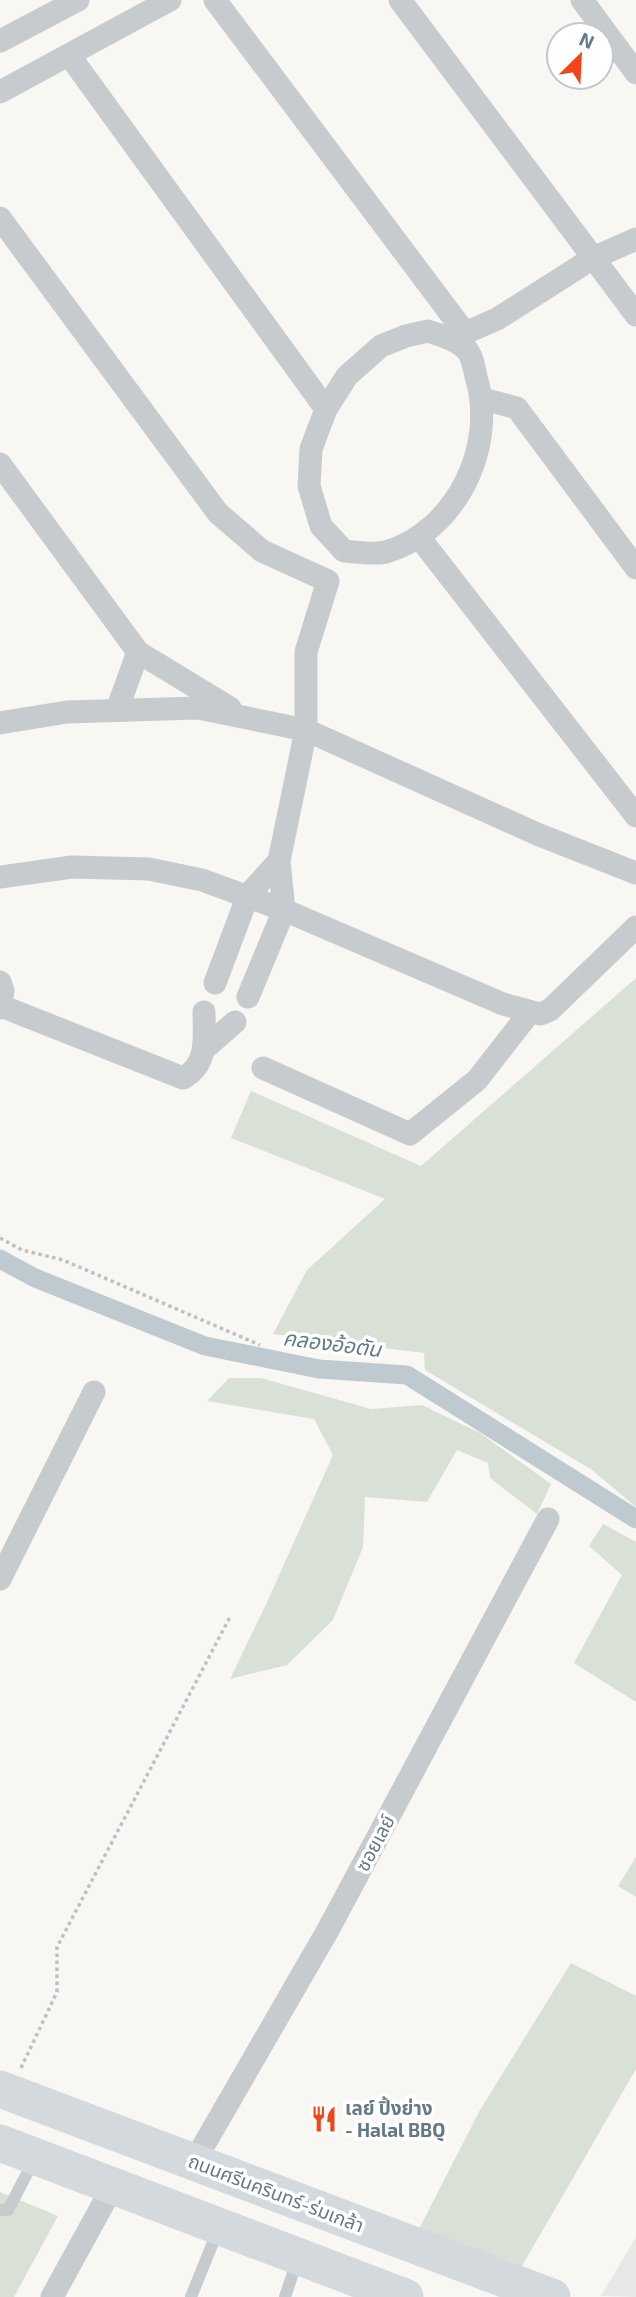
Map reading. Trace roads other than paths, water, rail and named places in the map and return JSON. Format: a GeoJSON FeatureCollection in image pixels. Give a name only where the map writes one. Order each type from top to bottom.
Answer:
{"type":"FeatureCollection","features":[{"type":"Feature","properties":{"kind":"main road","name":"ถนนศรีนครินทร์-ร่มเกล้า"},"geometry":{"type":"LineString","coordinates":[[5,2091],[552,2297]]}},
{"type":"Feature","properties":{"kind":"main road"},"geometry":{"type":"LineString","coordinates":[[0,2143],[405,2297]]}},
{"type":"Feature","properties":{"kind":"street"},"geometry":{"type":"LineString","coordinates":[[1,38],[78,0]]}},
{"type":"Feature","properties":{"kind":"street"},"geometry":{"type":"LineString","coordinates":[[0,92],[170,0]]}},
{"type":"Feature","properties":{"kind":"street"},"geometry":{"type":"LineString","coordinates":[[215,0],[462,338],[470,353],[483,399],[481,440],[467,480],[447,513],[419,537],[384,552],[344,551],[321,526],[309,486],[311,449],[326,408],[347,376],[381,346],[406,336],[428,331],[462,338],[593,258],[636,239]]}},
{"type":"Feature","properties":{"kind":"street"},"geometry":{"type":"LineString","coordinates":[[400,0],[636,315]]}},
{"type":"Feature","properties":{"kind":"street"},"geometry":{"type":"LineString","coordinates":[[582,0],[636,73]]}},
{"type":"Feature","properties":{"kind":"street"},"geometry":{"type":"LineString","coordinates":[[69,55],[326,408]]}},
{"type":"Feature","properties":{"kind":"street"},"geometry":{"type":"LineString","coordinates":[[0,218],[218,513],[262,551],[328,581]]}},
{"type":"Feature","properties":{"kind":"street"},"geometry":{"type":"LineString","coordinates":[[483,399],[517,408],[636,568]]}},
{"type":"Feature","properties":{"kind":"street"},"geometry":{"type":"LineString","coordinates":[[0,464],[138,652],[245,718]]}},
{"type":"Feature","properties":{"kind":"street"},"geometry":{"type":"LineString","coordinates":[[419,537],[636,816]]}},
{"type":"Feature","properties":{"kind":"street"},"geometry":{"type":"LineString","coordinates":[[248,997],[284,910],[279,861],[306,730],[306,652],[328,581],[344,551]]}},
{"type":"Feature","properties":{"kind":"street"},"geometry":{"type":"LineString","coordinates":[[117,710],[138,652]]}},
{"type":"Feature","properties":{"kind":"street"},"geometry":{"type":"LineString","coordinates":[[0,723],[66,712],[198,708],[306,730],[537,834],[636,873]]}},
{"type":"Feature","properties":{"kind":"street"},"geometry":{"type":"LineString","coordinates":[[215,983],[248,895],[279,861]]}},
{"type":"Feature","properties":{"kind":"street"},"geometry":{"type":"LineString","coordinates":[[0,877],[72,867],[149,869],[202,880],[248,895],[503,1004],[540,1014],[550,1010],[636,927]]}},
{"type":"Feature","properties":{"kind":"street"},"geometry":{"type":"LineString","coordinates":[[0,982],[3,991],[0,1007],[183,1077],[198,1068],[204,1049],[204,1012]]}},
{"type":"Feature","properties":{"kind":"street"},"geometry":{"type":"LineString","coordinates":[[263,1068],[410,1134],[477,1080],[530,1012]]}},
{"type":"Feature","properties":{"kind":"street"},"geometry":{"type":"LineString","coordinates":[[204,1049],[235,1022]]}},
{"type":"Feature","properties":{"kind":"street"},"geometry":{"type":"LineString","coordinates":[[0,1579],[94,1392]]}},
{"type":"Feature","properties":{"kind":"street","name":"ซอยเลย์"},"geometry":{"type":"LineString","coordinates":[[194,2162],[328,1930],[548,1519]]}},
{"type":"Feature","properties":{"kind":"street"},"geometry":{"type":"LineString","coordinates":[[52,2297],[113,2186]]}},
{"type":"Feature","properties":{"kind":"lane"},"geometry":{"type":"LineString","coordinates":[[0,2210],[8,2210],[36,2157]]}},
{"type":"Feature","properties":{"kind":"lane"},"geometry":{"type":"LineString","coordinates":[[191,2297],[219,2226]]}},
{"type":"Feature","properties":{"kind":"lane"},"geometry":{"type":"LineString","coordinates":[[285,2297],[298,2256]]}},
{"type":"Feature","properties":{"kind":"waterway","name":"คลองอ้อตัน"},"geometry":{"type":"LineString","coordinates":[[0,1259],[35,1278],[205,1346],[319,1369],[407,1375],[636,1519]]}},
{"type":"Feature","properties":{"kind":"place","name":"เลย์ ปิ้งย่าง - Halal BBQ"},"geometry":{"type":"Point","coordinates":[324,2119]}}]}
